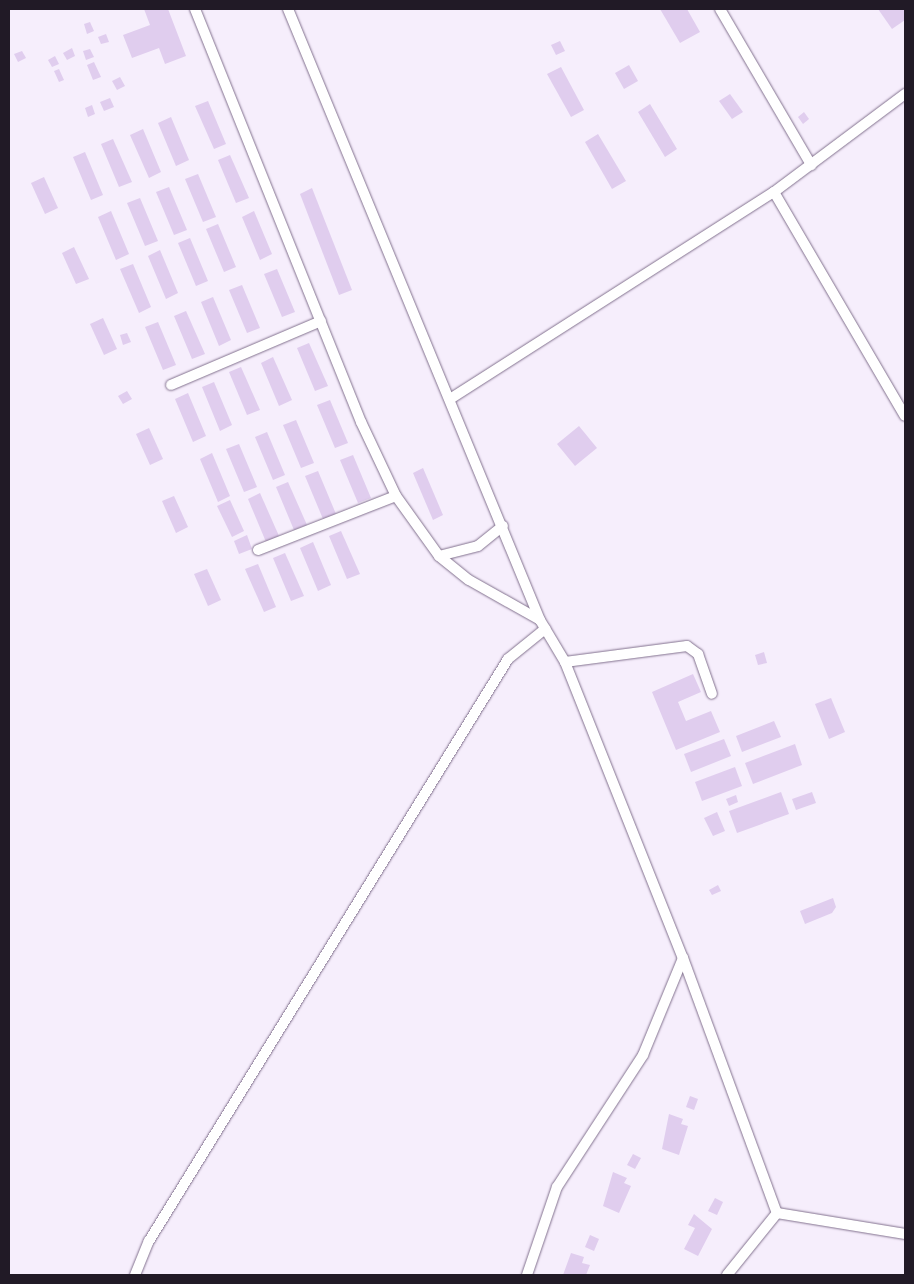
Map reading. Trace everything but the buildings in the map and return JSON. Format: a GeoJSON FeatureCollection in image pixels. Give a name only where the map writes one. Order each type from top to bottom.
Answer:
{"type":"FeatureCollection","features":[{"type":"Feature","properties":{"kind":"street"},"geometry":{"type":"LineString","coordinates":[[195,9],[321,321],[396,496],[439,556],[469,580],[542,625]]}},
{"type":"Feature","properties":{"kind":"street"},"geometry":{"type":"LineString","coordinates":[[288,9],[503,526],[542,625],[565,662],[683,958],[777,1213]]}},
{"type":"Feature","properties":{"kind":"street"},"geometry":{"type":"LineString","coordinates":[[720,9],[811,165]]}},
{"type":"Feature","properties":{"kind":"street"},"geometry":{"type":"LineString","coordinates":[[450,399],[774,192],[905,94]]}},
{"type":"Feature","properties":{"kind":"street"},"geometry":{"type":"LineString","coordinates":[[774,192],[905,416]]}},
{"type":"Feature","properties":{"kind":"street"},"geometry":{"type":"LineString","coordinates":[[171,385],[321,321]]}},
{"type":"Feature","properties":{"kind":"street"},"geometry":{"type":"LineString","coordinates":[[258,550],[396,496]]}},
{"type":"Feature","properties":{"kind":"street"},"geometry":{"type":"LineString","coordinates":[[439,556],[478,546],[503,526]]}},
{"type":"Feature","properties":{"kind":"street"},"geometry":{"type":"LineString","coordinates":[[135,1275],[149,1241],[508,659],[542,625]]}},
{"type":"Feature","properties":{"kind":"street"},"geometry":{"type":"LineString","coordinates":[[565,662],[687,646],[698,654],[712,694]]}},
{"type":"Feature","properties":{"kind":"street"},"geometry":{"type":"LineString","coordinates":[[527,1275],[557,1187],[643,1055],[683,958]]}},
{"type":"Feature","properties":{"kind":"street"},"geometry":{"type":"LineString","coordinates":[[777,1213],[905,1234]]}},
{"type":"Feature","properties":{"kind":"street"},"geometry":{"type":"LineString","coordinates":[[727,1275],[777,1213]]}}]}
